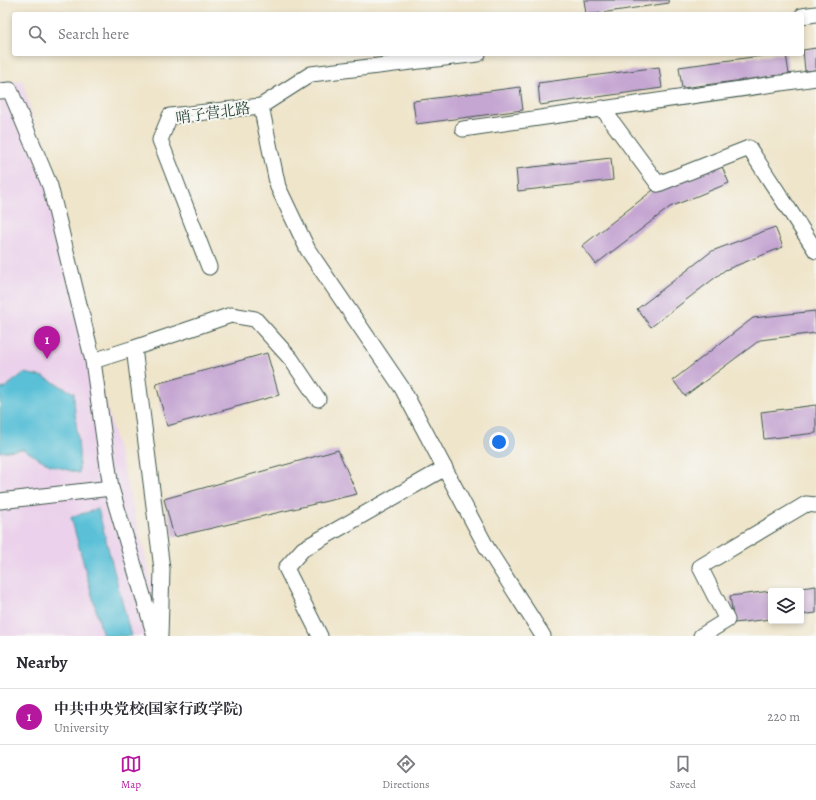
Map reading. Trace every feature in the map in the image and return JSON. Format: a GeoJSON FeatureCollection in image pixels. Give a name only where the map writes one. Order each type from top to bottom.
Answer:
{"type":"FeatureCollection","features":[{"type":"Feature","properties":{"kind":"street"},"geometry":{"type":"LineString","coordinates":[[804,16],[816,14]]}},
{"type":"Feature","properties":{"kind":"street","name":"哨子营北路"},"geometry":{"type":"LineString","coordinates":[[209,267],[160,140],[170,116],[261,106],[311,74],[461,56]]}},
{"type":"Feature","properties":{"kind":"street"},"geometry":{"type":"LineString","coordinates":[[463,129],[816,78]]}},
{"type":"Feature","properties":{"kind":"street"},"geometry":{"type":"LineString","coordinates":[[0,91],[10,90],[50,186],[93,361],[111,488],[155,636]]}},
{"type":"Feature","properties":{"kind":"street"},"geometry":{"type":"LineString","coordinates":[[261,106],[278,187],[308,250],[402,388],[487,548],[543,636]]}},
{"type":"Feature","properties":{"kind":"street"},"geometry":{"type":"LineString","coordinates":[[602,108],[658,184],[749,148],[816,251]]}},
{"type":"Feature","properties":{"kind":"street"},"geometry":{"type":"LineString","coordinates":[[93,361],[231,315],[255,319],[291,359],[318,399]]}},
{"type":"Feature","properties":{"kind":"street"},"geometry":{"type":"LineString","coordinates":[[134,348],[162,569],[160,636]]}},
{"type":"Feature","properties":{"kind":"street"},"geometry":{"type":"LineString","coordinates":[[320,636],[286,568],[303,549],[445,468]]}},
{"type":"Feature","properties":{"kind":"street"},"geometry":{"type":"LineString","coordinates":[[0,502],[111,488]]}},
{"type":"Feature","properties":{"kind":"street"},"geometry":{"type":"LineString","coordinates":[[701,636],[727,620],[700,567],[806,504],[816,505]]}},
{"type":"Feature","properties":{"kind":"shaded area"},"geometry":{"type":"Polygon","coordinates":[[[23,81],[166,636],[0,636],[0,82],[23,81]]]}},
{"type":"Feature","properties":{"kind":"water"},"geometry":{"type":"Polygon","coordinates":[[[24,373],[44,377],[74,393],[79,453],[79,473],[50,465],[23,449],[0,452],[0,388],[3,389],[24,373]]]}},
{"type":"Feature","properties":{"kind":"water"},"geometry":{"type":"Polygon","coordinates":[[[98,509],[131,636],[103,636],[71,517],[98,509]]]}},
{"type":"Feature","properties":{"kind":"building"},"geometry":{"type":"Polygon","coordinates":[[[584,0],[668,0],[669,3],[608,12],[586,12],[584,0]]]}},
{"type":"Feature","properties":{"kind":"building"},"geometry":{"type":"Polygon","coordinates":[[[816,48],[816,70],[805,71],[804,50],[816,48]]]}},
{"type":"Feature","properties":{"kind":"building"},"geometry":{"type":"Polygon","coordinates":[[[760,56],[786,56],[789,74],[682,88],[679,67],[760,56]]]}},
{"type":"Feature","properties":{"kind":"building"},"geometry":{"type":"Polygon","coordinates":[[[659,67],[662,88],[540,105],[538,83],[659,67]]]}},
{"type":"Feature","properties":{"kind":"building"},"geometry":{"type":"Polygon","coordinates":[[[520,87],[523,110],[416,124],[413,101],[520,87]]]}},
{"type":"Feature","properties":{"kind":"building"},"geometry":{"type":"Polygon","coordinates":[[[611,158],[613,180],[518,191],[516,169],[611,158]]]}},
{"type":"Feature","properties":{"kind":"building"},"geometry":{"type":"Polygon","coordinates":[[[720,162],[729,183],[670,207],[596,264],[582,246],[657,187],[720,162]]]}},
{"type":"Feature","properties":{"kind":"building"},"geometry":{"type":"Polygon","coordinates":[[[775,227],[783,247],[725,270],[651,327],[637,309],[712,251],[775,227]]]}},
{"type":"Feature","properties":{"kind":"building"},"geometry":{"type":"Polygon","coordinates":[[[815,311],[816,333],[760,340],[685,396],[673,380],[753,318],[815,311]]]}},
{"type":"Feature","properties":{"kind":"building"},"geometry":{"type":"Polygon","coordinates":[[[267,353],[279,395],[167,426],[156,384],[267,353]]]}},
{"type":"Feature","properties":{"kind":"building"},"geometry":{"type":"Polygon","coordinates":[[[816,405],[816,433],[764,439],[761,412],[816,405]]]}},
{"type":"Feature","properties":{"kind":"building"},"geometry":{"type":"Polygon","coordinates":[[[338,450],[357,494],[174,537],[164,499],[338,450]]]}},
{"type":"Feature","properties":{"kind":"building"},"geometry":{"type":"Polygon","coordinates":[[[816,586],[816,613],[804,615],[804,588],[801,588],[816,586]]]}},
{"type":"Feature","properties":{"kind":"building"},"geometry":{"type":"Polygon","coordinates":[[[768,591],[768,619],[734,623],[730,596],[768,591]]]}},
{"type":"Feature","properties":{"kind":"place","name":"中共中央党校(国家行政学院)"},"geometry":{"type":"Point","coordinates":[47,359]}}]}
